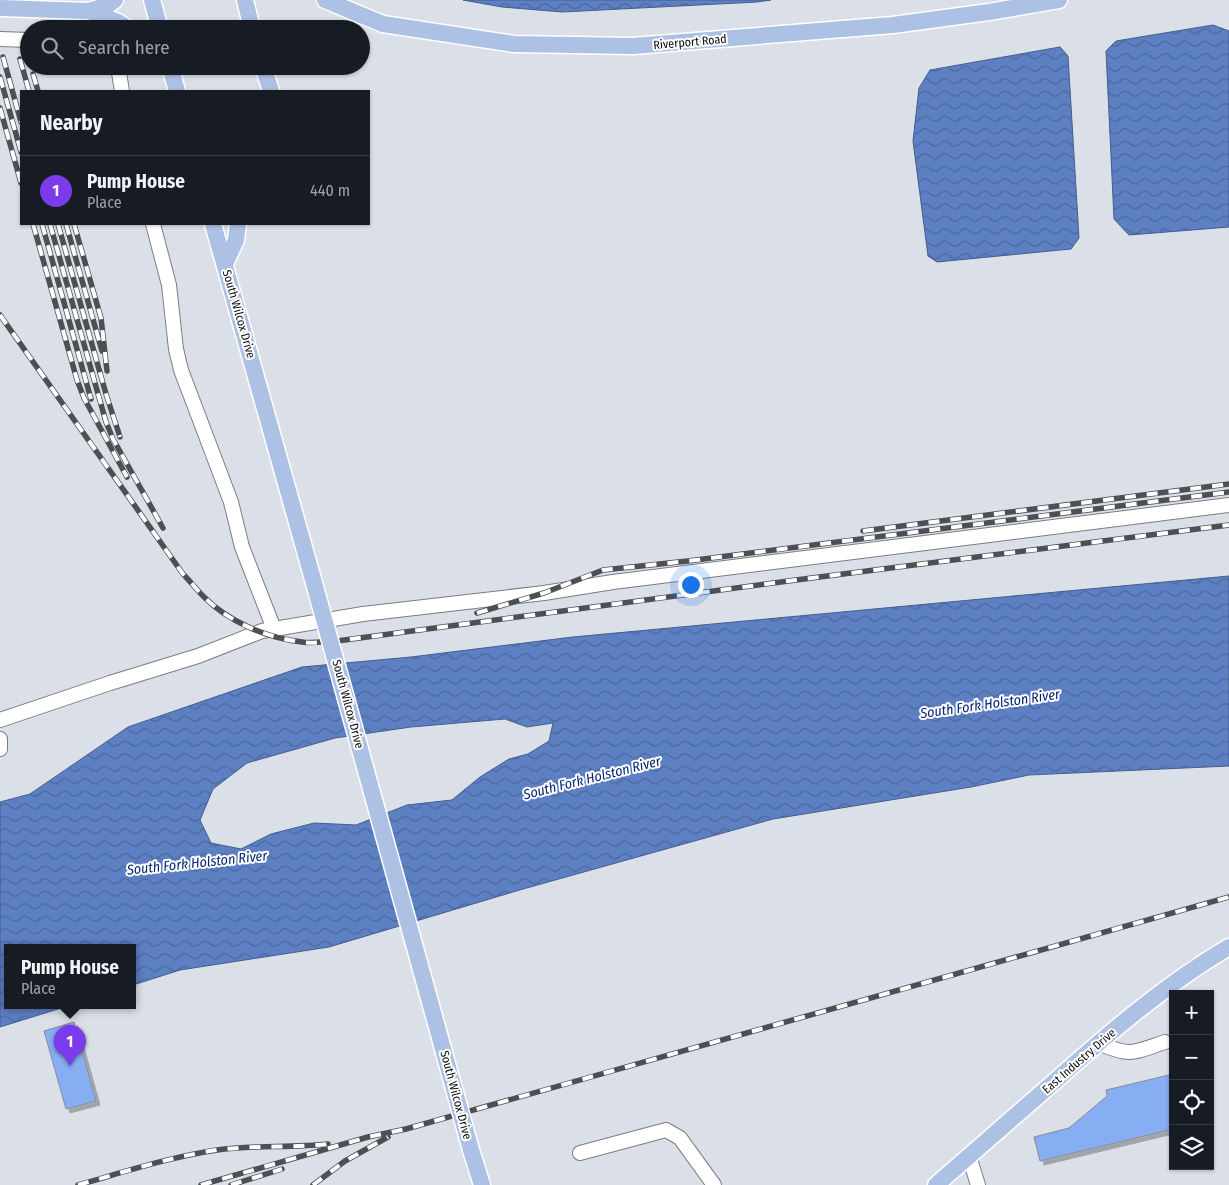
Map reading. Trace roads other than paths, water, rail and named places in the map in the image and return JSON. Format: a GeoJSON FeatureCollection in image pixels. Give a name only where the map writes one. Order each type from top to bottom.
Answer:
{"type":"FeatureCollection","features":[{"type":"Feature","properties":{"kind":"main road"},"geometry":{"type":"LineString","coordinates":[[56,0],[71,11]]}},
{"type":"Feature","properties":{"kind":"main road"},"geometry":{"type":"LineString","coordinates":[[89,12],[108,5],[115,0]]}},
{"type":"Feature","properties":{"kind":"main road"},"geometry":{"type":"LineString","coordinates":[[152,0],[158,20]]}},
{"type":"Feature","properties":{"kind":"main road","name":"Riverport Road"},"geometry":{"type":"LineString","coordinates":[[325,0],[383,24],[514,44],[633,46],[893,25],[1059,0]]}},
{"type":"Feature","properties":{"kind":"main road"},"geometry":{"type":"LineString","coordinates":[[0,8],[18,4],[89,12],[112,20]]}},
{"type":"Feature","properties":{"kind":"main road"},"geometry":{"type":"LineString","coordinates":[[267,75],[271,90]]}},
{"type":"Feature","properties":{"kind":"main road","name":"South Wilcox Drive"},"geometry":{"type":"LineString","coordinates":[[213,225],[482,1185]]}},
{"type":"Feature","properties":{"kind":"main road"},"geometry":{"type":"LineString","coordinates":[[224,264],[236,240],[238,225]]}},
{"type":"Feature","properties":{"kind":"main road","name":"East Industry Drive"},"geometry":{"type":"LineString","coordinates":[[936,1185],[1098,1044],[1187,973],[1229,946]]}},
{"type":"Feature","properties":{"kind":"street"},"geometry":{"type":"LineString","coordinates":[[0,38],[20,39]]}},
{"type":"Feature","properties":{"kind":"street"},"geometry":{"type":"LineString","coordinates":[[119,75],[122,90]]}},
{"type":"Feature","properties":{"kind":"street"},"geometry":{"type":"LineString","coordinates":[[153,225],[169,285],[176,349],[181,370],[231,502],[242,547],[274,630]]}},
{"type":"Feature","properties":{"kind":"street"},"geometry":{"type":"LineString","coordinates":[[0,720],[198,656],[262,631],[363,614],[544,593],[613,582],[1229,505]]}},
{"type":"Feature","properties":{"kind":"street"},"geometry":{"type":"LineString","coordinates":[[0,739],[0,749]]}},
{"type":"Feature","properties":{"kind":"street"},"geometry":{"type":"LineString","coordinates":[[1098,1044],[1119,1052],[1131,1053],[1165,1042]]}},
{"type":"Feature","properties":{"kind":"street"},"geometry":{"type":"LineString","coordinates":[[580,1153],[666,1130],[680,1138],[714,1185]]}},
{"type":"Feature","properties":{"kind":"street"},"geometry":{"type":"LineString","coordinates":[[969,1156],[978,1185]]}},
{"type":"Feature","properties":{"kind":"water"},"geometry":{"type":"Polygon","coordinates":[[[463,0],[771,0],[562,12],[502,7],[463,0]]]}},
{"type":"Feature","properties":{"kind":"water"},"geometry":{"type":"Polygon","coordinates":[[[1213,25],[1229,31],[1229,227],[1129,235],[1114,219],[1106,51],[1116,41],[1213,25]]]}},
{"type":"Feature","properties":{"kind":"water"},"geometry":{"type":"Polygon","coordinates":[[[1060,47],[1068,56],[1079,238],[1071,249],[937,262],[928,256],[913,141],[919,88],[930,70],[1060,47]]]}},
{"type":"Feature","properties":{"kind":"water","name":"South Fork Holston River"},"geometry":{"type":"Polygon","coordinates":[[[1229,576],[1229,766],[1029,775],[971,787],[773,819],[523,889],[329,947],[180,970],[136,984],[136,944],[4,944],[4,1009],[58,1009],[0,1027],[0,802],[30,794],[128,727],[302,667],[411,657],[573,637],[1229,576]],[[505,719],[411,727],[335,738],[247,763],[213,789],[200,820],[211,843],[241,849],[271,834],[314,823],[356,825],[407,805],[452,800],[480,777],[509,759],[528,754],[549,741],[553,723],[527,727],[505,719]]]}},
{"type":"Feature","properties":{"kind":"railway"},"geometry":{"type":"LineString","coordinates":[[3,57],[20,118]]}},
{"type":"Feature","properties":{"kind":"railway"},"geometry":{"type":"LineString","coordinates":[[24,75],[29,90]]}},
{"type":"Feature","properties":{"kind":"railway"},"geometry":{"type":"LineString","coordinates":[[33,75],[38,90]]}},
{"type":"Feature","properties":{"kind":"railway"},"geometry":{"type":"LineString","coordinates":[[0,77],[20,148]]}},
{"type":"Feature","properties":{"kind":"railway"},"geometry":{"type":"LineString","coordinates":[[0,108],[20,179]]}},
{"type":"Feature","properties":{"kind":"railway"},"geometry":{"type":"LineString","coordinates":[[33,225],[77,380],[84,398],[127,477]]}},
{"type":"Feature","properties":{"kind":"railway"},"geometry":{"type":"LineString","coordinates":[[42,225],[91,399]]}},
{"type":"Feature","properties":{"kind":"railway"},"geometry":{"type":"LineString","coordinates":[[50,225],[106,422],[113,439],[163,528]]}},
{"type":"Feature","properties":{"kind":"railway"},"geometry":{"type":"LineString","coordinates":[[58,225],[120,437]]}},
{"type":"Feature","properties":{"kind":"railway"},"geometry":{"type":"LineString","coordinates":[[66,225],[102,351]]}},
{"type":"Feature","properties":{"kind":"railway"},"geometry":{"type":"LineString","coordinates":[[74,225],[101,318],[107,371]]}},
{"type":"Feature","properties":{"kind":"railway"},"geometry":{"type":"LineString","coordinates":[[0,315],[183,574],[204,597],[225,614],[262,633],[306,643],[337,641],[1229,525]]}},
{"type":"Feature","properties":{"kind":"railway"},"geometry":{"type":"LineString","coordinates":[[863,531],[1229,484]]}},
{"type":"Feature","properties":{"kind":"railway"},"geometry":{"type":"LineString","coordinates":[[477,613],[544,593],[603,570],[688,561],[1229,492]]}},
{"type":"Feature","properties":{"kind":"railway"},"geometry":{"type":"LineString","coordinates":[[201,1185],[1229,897]]}},
{"type":"Feature","properties":{"kind":"railway"},"geometry":{"type":"LineString","coordinates":[[313,1185],[345,1161],[388,1137]]}},
{"type":"Feature","properties":{"kind":"railway"},"geometry":{"type":"LineString","coordinates":[[78,1185],[164,1161],[217,1150],[328,1144]]}},
{"type":"Feature","properties":{"kind":"railway"},"geometry":{"type":"LineString","coordinates":[[231,1185],[282,1169]]}},
{"type":"Feature","properties":{"kind":"place","name":"Pump House"},"geometry":{"type":"Point","coordinates":[70,1066]}}]}
